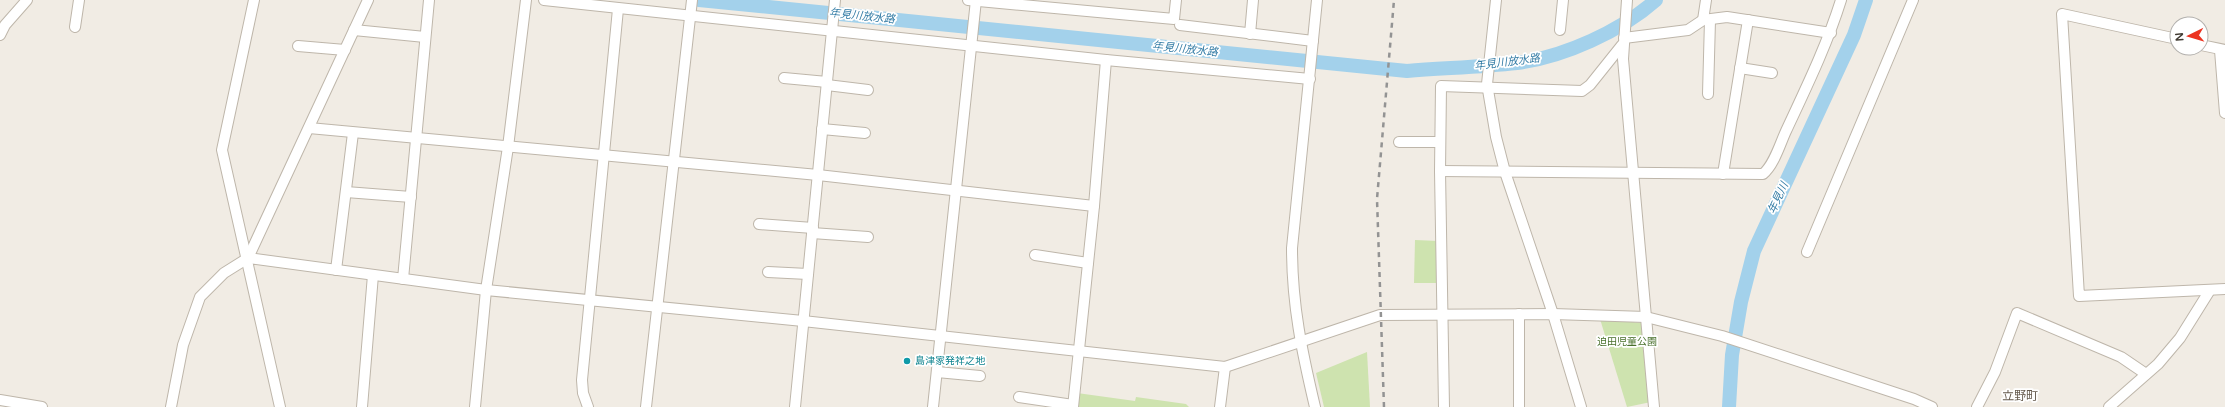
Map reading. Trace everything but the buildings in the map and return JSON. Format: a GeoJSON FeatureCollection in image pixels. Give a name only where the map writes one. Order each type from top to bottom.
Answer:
{"type":"FeatureCollection","features":[{"type":"Feature","properties":{"kind":"street"},"geometry":{"type":"LineString","coordinates":[[0,35],[5,25],[27,0]]}},
{"type":"Feature","properties":{"kind":"street"},"geometry":{"type":"LineString","coordinates":[[74,27],[79,0]]}},
{"type":"Feature","properties":{"kind":"street"},"geometry":{"type":"LineString","coordinates":[[254,0],[222,150],[248,258],[280,407]]}},
{"type":"Feature","properties":{"kind":"street"},"geometry":{"type":"LineString","coordinates":[[171,407],[183,345],[200,297],[224,273],[248,258],[368,0]]}},
{"type":"Feature","properties":{"kind":"street"},"geometry":{"type":"LineString","coordinates":[[403,279],[429,0]]}},
{"type":"Feature","properties":{"kind":"street"},"geometry":{"type":"LineString","coordinates":[[475,407],[486,290],[508,147],[526,0]]}},
{"type":"Feature","properties":{"kind":"street"},"geometry":{"type":"LineString","coordinates":[[544,0],[618,9],[690,14],[832,32],[1310,79]]}},
{"type":"Feature","properties":{"kind":"street"},"geometry":{"type":"LineString","coordinates":[[646,407],[692,0]]}},
{"type":"Feature","properties":{"kind":"street"},"geometry":{"type":"LineString","coordinates":[[795,407],[835,0]]}},
{"type":"Feature","properties":{"kind":"street"},"geometry":{"type":"LineString","coordinates":[[933,407],[972,33],[973,3],[1174,18],[1176,0]]}},
{"type":"Feature","properties":{"kind":"street"},"geometry":{"type":"LineString","coordinates":[[1250,34],[1253,0]]}},
{"type":"Feature","properties":{"kind":"street"},"geometry":{"type":"LineString","coordinates":[[1315,407],[1299,341],[1292,278],[1292,248],[1317,0]]}},
{"type":"Feature","properties":{"kind":"street"},"geometry":{"type":"LineString","coordinates":[[1496,0],[1488,87],[1505,172],[1553,314],[1581,407]]}},
{"type":"Feature","properties":{"kind":"street"},"geometry":{"type":"LineString","coordinates":[[1560,30],[1563,0]]}},
{"type":"Feature","properties":{"kind":"street"},"geometry":{"type":"LineString","coordinates":[[1627,0],[1624,41],[1654,407]]}},
{"type":"Feature","properties":{"kind":"street"},"geometry":{"type":"LineString","coordinates":[[1706,0],[1708,94]]}},
{"type":"Feature","properties":{"kind":"street"},"geometry":{"type":"LineString","coordinates":[[1440,171],[1759,175],[1766,171],[1831,33],[1841,0]]}},
{"type":"Feature","properties":{"kind":"street"},"geometry":{"type":"LineString","coordinates":[[1807,252],[1913,0]]}},
{"type":"Feature","properties":{"kind":"street"},"geometry":{"type":"LineString","coordinates":[[588,407],[583,393],[582,380],[618,9]]}},
{"type":"Feature","properties":{"kind":"street"},"geometry":{"type":"LineString","coordinates":[[2169,38],[2062,14],[2079,296],[2225,289]]}},
{"type":"Feature","properties":{"kind":"street"},"geometry":{"type":"LineString","coordinates":[[1444,407],[1440,171],[1441,86],[1582,91],[1590,84],[1624,41],[1688,30],[1706,20],[1727,17],[1831,33]]}},
{"type":"Feature","properties":{"kind":"street"},"geometry":{"type":"LineString","coordinates":[[1723,174],[1748,20]]}},
{"type":"Feature","properties":{"kind":"street"},"geometry":{"type":"LineString","coordinates":[[1180,25],[1313,44]]}},
{"type":"Feature","properties":{"kind":"street"},"geometry":{"type":"LineString","coordinates":[[354,30],[425,37]]}},
{"type":"Feature","properties":{"kind":"street"},"geometry":{"type":"LineString","coordinates":[[298,46],[345,50]]}},
{"type":"Feature","properties":{"kind":"street"},"geometry":{"type":"LineString","coordinates":[[2209,47],[2223,50],[2225,113]]}},
{"type":"Feature","properties":{"kind":"street"},"geometry":{"type":"LineString","coordinates":[[1019,397],[1073,406],[1080,351],[1094,206],[1106,60]]}},
{"type":"Feature","properties":{"kind":"street"},"geometry":{"type":"LineString","coordinates":[[1740,68],[1772,72]]}},
{"type":"Feature","properties":{"kind":"street"},"geometry":{"type":"LineString","coordinates":[[784,78],[868,90]]}},
{"type":"Feature","properties":{"kind":"street"},"geometry":{"type":"LineString","coordinates":[[309,128],[674,163],[818,175],[1094,206]]}},
{"type":"Feature","properties":{"kind":"street"},"geometry":{"type":"LineString","coordinates":[[822,129],[865,132]]}},
{"type":"Feature","properties":{"kind":"street"},"geometry":{"type":"LineString","coordinates":[[336,270],[353,133]]}},
{"type":"Feature","properties":{"kind":"street"},"geometry":{"type":"LineString","coordinates":[[1399,142],[1440,142]]}},
{"type":"Feature","properties":{"kind":"street"},"geometry":{"type":"LineString","coordinates":[[346,192],[411,198]]}},
{"type":"Feature","properties":{"kind":"street"},"geometry":{"type":"LineString","coordinates":[[760,224],[868,237]]}},
{"type":"Feature","properties":{"kind":"street"},"geometry":{"type":"LineString","coordinates":[[1034,255],[1088,263]]}},
{"type":"Feature","properties":{"kind":"street"},"geometry":{"type":"LineString","coordinates":[[248,258],[486,290],[803,321],[1225,367],[1380,315],[1553,314],[1646,317],[1722,336],[1914,399],[1932,407]]}},
{"type":"Feature","properties":{"kind":"street"},"geometry":{"type":"LineString","coordinates":[[768,272],[808,274]]}},
{"type":"Feature","properties":{"kind":"street"},"geometry":{"type":"LineString","coordinates":[[362,407],[373,275]]}},
{"type":"Feature","properties":{"kind":"street"},"geometry":{"type":"LineString","coordinates":[[2109,407],[2158,364],[2180,338],[2210,290]]}},
{"type":"Feature","properties":{"kind":"street"},"geometry":{"type":"LineString","coordinates":[[1977,407],[1995,372],[2017,313],[2122,357],[2146,374]]}},
{"type":"Feature","properties":{"kind":"street"},"geometry":{"type":"LineString","coordinates":[[1519,314],[1519,407]]}},
{"type":"Feature","properties":{"kind":"street"},"geometry":{"type":"LineString","coordinates":[[1220,407],[1225,367]]}},
{"type":"Feature","properties":{"kind":"street"},"geometry":{"type":"LineString","coordinates":[[937,372],[980,376]]}},
{"type":"Feature","properties":{"kind":"street"},"geometry":{"type":"LineString","coordinates":[[0,400],[42,407]]}},
{"type":"Feature","properties":{"kind":"green space"},"geometry":{"type":"Polygon","coordinates":[[[1415,240],[1439,241],[1439,283],[1414,283],[1415,240]]]}},
{"type":"Feature","properties":{"kind":"green space","name":"迫田児童公園"},"geometry":{"type":"Polygon","coordinates":[[[1600,319],[1643,323],[1651,402],[1627,407],[1600,319]]]}},
{"type":"Feature","properties":{"kind":"green space"},"geometry":{"type":"Polygon","coordinates":[[[1367,352],[1370,407],[1324,407],[1316,373],[1367,352]]]}},
{"type":"Feature","properties":{"kind":"green space"},"geometry":{"type":"Polygon","coordinates":[[[1077,393],[1135,401],[1136,397],[1186,404],[1189,407],[1075,407],[1077,393]]]}},
{"type":"Feature","properties":{"kind":"waterway","name":"年見川放水路"},"geometry":{"type":"LineString","coordinates":[[699,0],[1407,71],[1490,66],[1535,60],[1554,55],[1572,49],[1609,32],[1626,22],[1656,0]]}},
{"type":"Feature","properties":{"kind":"waterway","name":"年見川"},"geometry":{"type":"LineString","coordinates":[[1729,407],[1732,355],[1741,302],[1754,251],[1854,35],[1866,0]]}},
{"type":"Feature","properties":{"kind":"railway"},"geometry":{"type":"LineString","coordinates":[[1384,407],[1377,199],[1394,0]]}},
{"type":"Feature","properties":{"kind":"place","name":"島津家発祥之地"},"geometry":{"type":"Point","coordinates":[907,361]}},
{"type":"Feature","properties":{"kind":"district","name":"立野町"},"geometry":{"type":"Point","coordinates":[2020,396]}}]}
